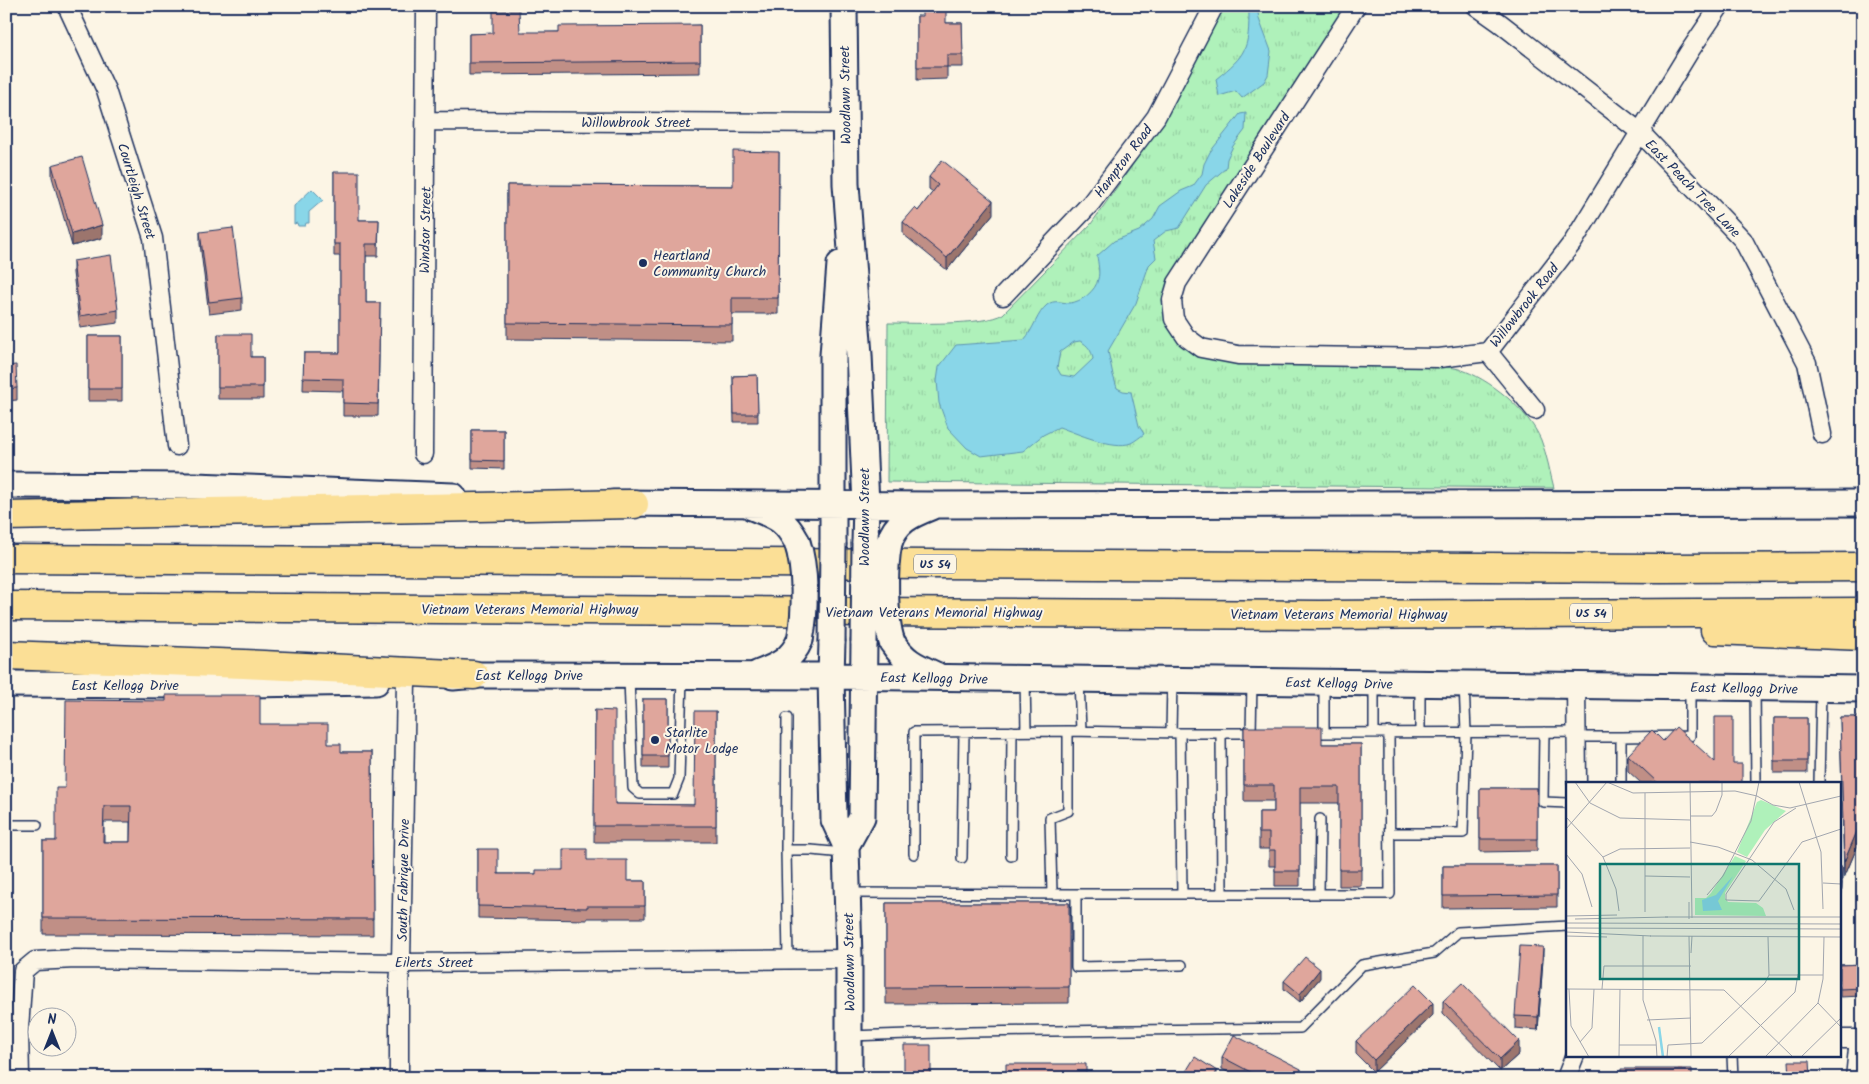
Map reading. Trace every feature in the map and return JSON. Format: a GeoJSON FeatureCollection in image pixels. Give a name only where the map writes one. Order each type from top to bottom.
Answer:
{"type":"FeatureCollection","features":[{"type":"Feature","properties":{"kind":"highway"},"geometry":{"type":"LineString","coordinates":[[6,516],[634,504]]}},
{"type":"Feature","properties":{"kind":"highway","name":"US 54"},"geometry":{"type":"LineString","coordinates":[[6,558],[1661,568],[1863,567]]}},
{"type":"Feature","properties":{"kind":"highway"},"geometry":{"type":"LineString","coordinates":[[1661,568],[1863,558]]}},
{"type":"Feature","properties":{"kind":"highway","name":"Vietnam Veterans Memorial Highway"},"geometry":{"type":"LineString","coordinates":[[6,606],[1319,615],[1863,612]]}},
{"type":"Feature","properties":{"kind":"highway"},"geometry":{"type":"LineString","coordinates":[[1319,615],[1863,636]]}},
{"type":"Feature","properties":{"kind":"highway"},"geometry":{"type":"LineString","coordinates":[[6,655],[474,675]]}},
{"type":"Feature","properties":{"kind":"main road","name":"Woodlawn Street"},"geometry":{"type":"LineString","coordinates":[[844,6],[846,184],[833,355],[831,676],[834,820],[846,850],[850,959],[849,1078]]}},
{"type":"Feature","properties":{"kind":"main road","name":"Woodlawn Street"},"geometry":{"type":"LineString","coordinates":[[846,184],[860,356],[866,504],[862,817],[846,850]]}},
{"type":"Feature","properties":{"kind":"main road"},"geometry":{"type":"LineString","coordinates":[[6,485],[195,486],[634,504],[1863,503]]}},
{"type":"Feature","properties":{"kind":"main road"},"geometry":{"type":"LineString","coordinates":[[745,504],[780,519],[790,529],[803,559],[804,625],[796,650],[779,665],[752,676]]}},
{"type":"Feature","properties":{"kind":"main road"},"geometry":{"type":"LineString","coordinates":[[936,504],[907,517],[892,533],[886,555],[886,622],[892,642],[900,654],[911,664],[942,678]]}},
{"type":"Feature","properties":{"kind":"main road","name":"East Kellogg Drive"},"geometry":{"type":"LineString","coordinates":[[6,684],[183,685],[406,681],[474,675],[629,675],[1863,689]]}},
{"type":"Feature","properties":{"kind":"street","name":"Courtleigh Street"},"geometry":{"type":"LineString","coordinates":[[67,6],[106,90],[153,238],[176,446]]}},
{"type":"Feature","properties":{"kind":"street","name":"Windsor Street"},"geometry":{"type":"LineString","coordinates":[[423,454],[426,6]]}},
{"type":"Feature","properties":{"kind":"street","name":"Hampton Road"},"geometry":{"type":"LineString","coordinates":[[1003,296],[1091,203],[1156,117],[1214,6]]}},
{"type":"Feature","properties":{"kind":"street","name":"Lakeside Boulevard"},"geometry":{"type":"LineString","coordinates":[[1174,319],[1172,300],[1177,283],[1356,6]]}},
{"type":"Feature","properties":{"kind":"street","name":"East Peach Tree Lane"},"geometry":{"type":"LineString","coordinates":[[1476,6],[1640,132],[1743,240],[1807,363],[1822,434]]}},
{"type":"Feature","properties":{"kind":"street","name":"Willowbrook Road"},"geometry":{"type":"LineString","coordinates":[[1174,319],[1186,337],[1201,348],[1238,355],[1439,358],[1488,352],[1573,242],[1689,52],[1720,6]]}},
{"type":"Feature","properties":{"kind":"street","name":"Willowbrook Street"},"geometry":{"type":"LineString","coordinates":[[426,120],[846,122]]}},
{"type":"Feature","properties":{"kind":"street"},"geometry":{"type":"LineString","coordinates":[[1488,352],[1535,410]]}},
{"type":"Feature","properties":{"kind":"street","name":"South Fabrique Drive"},"geometry":{"type":"LineString","coordinates":[[399,1078],[399,982],[401,963],[406,681]]}},
{"type":"Feature","properties":{"kind":"street"},"geometry":{"type":"LineString","coordinates":[[1576,685],[1577,782]]}},
{"type":"Feature","properties":{"kind":"street","name":"Eilerts Street"},"geometry":{"type":"LineString","coordinates":[[20,1078],[19,1029],[23,972],[35,961],[75,959],[401,963],[850,959]]}},
{"type":"Feature","properties":{"kind":"street"},"geometry":{"type":"LineString","coordinates":[[1842,1039],[1861,1039],[1855,1078]]}},
{"type":"Feature","properties":{"kind":"street"},"geometry":{"type":"LineString","coordinates":[[1566,1078],[1575,1056]]}},
{"type":"Feature","properties":{"kind":"lane"},"geometry":{"type":"LineString","coordinates":[[629,675],[632,788],[640,794],[672,794],[679,779],[682,676]]}},
{"type":"Feature","properties":{"kind":"lane"},"geometry":{"type":"LineString","coordinates":[[1025,678],[1026,731]]}},
{"type":"Feature","properties":{"kind":"lane"},"geometry":{"type":"LineString","coordinates":[[1079,679],[1080,731]]}},
{"type":"Feature","properties":{"kind":"lane"},"geometry":{"type":"LineString","coordinates":[[1172,680],[1176,733],[1182,894]]}},
{"type":"Feature","properties":{"kind":"lane"},"geometry":{"type":"LineString","coordinates":[[914,854],[914,732],[1255,733],[1252,681]]}},
{"type":"Feature","properties":{"kind":"lane"},"geometry":{"type":"LineString","coordinates":[[1324,682],[1324,733]]}},
{"type":"Feature","properties":{"kind":"lane"},"geometry":{"type":"LineString","coordinates":[[1374,683],[1374,732]]}},
{"type":"Feature","properties":{"kind":"lane"},"geometry":{"type":"LineString","coordinates":[[1420,684],[1420,732]]}},
{"type":"Feature","properties":{"kind":"lane"},"geometry":{"type":"LineString","coordinates":[[1390,833],[1464,833],[1466,732],[1464,684]]}},
{"type":"Feature","properties":{"kind":"lane"},"geometry":{"type":"LineString","coordinates":[[1306,733],[1544,732],[1621,737],[1690,736],[1690,687]]}},
{"type":"Feature","properties":{"kind":"lane"},"geometry":{"type":"LineString","coordinates":[[1755,688],[1756,782]]}},
{"type":"Feature","properties":{"kind":"lane"},"geometry":{"type":"LineString","coordinates":[[1820,782],[1821,689]]}},
{"type":"Feature","properties":{"kind":"lane"},"geometry":{"type":"LineString","coordinates":[[787,718],[786,850],[788,960]]}},
{"type":"Feature","properties":{"kind":"lane"},"geometry":{"type":"LineString","coordinates":[[1011,856],[1012,731]]}},
{"type":"Feature","properties":{"kind":"lane"},"geometry":{"type":"LineString","coordinates":[[1052,893],[1050,818],[1068,811],[1068,731]]}},
{"type":"Feature","properties":{"kind":"lane"},"geometry":{"type":"LineString","coordinates":[[962,858],[964,732]]}},
{"type":"Feature","properties":{"kind":"lane"},"geometry":{"type":"LineString","coordinates":[[847,892],[1390,894],[1389,732]]}},
{"type":"Feature","properties":{"kind":"lane"},"geometry":{"type":"LineString","coordinates":[[1544,732],[1543,802],[1566,803]]}},
{"type":"Feature","properties":{"kind":"lane"},"geometry":{"type":"LineString","coordinates":[[1221,733],[1222,894]]}},
{"type":"Feature","properties":{"kind":"lane"},"geometry":{"type":"LineString","coordinates":[[1621,737],[1621,782]]}},
{"type":"Feature","properties":{"kind":"lane"},"geometry":{"type":"LineString","coordinates":[[1319,894],[1320,819]]}},
{"type":"Feature","properties":{"kind":"lane"},"geometry":{"type":"LineString","coordinates":[[6,825],[37,825]]}},
{"type":"Feature","properties":{"kind":"lane"},"geometry":{"type":"LineString","coordinates":[[786,850],[846,850]]}},
{"type":"Feature","properties":{"kind":"lane"},"geometry":{"type":"LineString","coordinates":[[1076,894],[1076,967],[1182,965]]}},
{"type":"Feature","properties":{"kind":"lane"},"geometry":{"type":"LineString","coordinates":[[849,1036],[969,1032],[1300,1028],[1362,965],[1434,953],[1458,932],[1566,926]]}},
{"type":"Feature","properties":{"kind":"lane"},"geometry":{"type":"LineString","coordinates":[[1732,1056],[1733,1078]]}},
{"type":"Feature","properties":{"kind":"green space"},"geometry":{"type":"Polygon","coordinates":[[[1222,6],[1345,6],[1171,277],[1182,344],[1197,356],[1242,361],[1436,366],[1456,368],[1471,373],[1507,397],[1518,407],[1535,429],[1547,458],[1554,488],[887,482],[888,323],[965,322],[993,318],[1003,314],[1091,224],[1138,157],[1186,78],[1222,6]]]}},
{"type":"Feature","properties":{"kind":"water"},"geometry":{"type":"Polygon","coordinates":[[[1251,6],[1257,6],[1259,19],[1271,51],[1268,75],[1264,82],[1242,98],[1236,91],[1219,96],[1216,79],[1234,63],[1244,50],[1247,42],[1249,9],[1251,6]]]}},
{"type":"Feature","properties":{"kind":"water"},"geometry":{"type":"Polygon","coordinates":[[[1246,113],[1245,130],[1233,146],[1227,159],[1226,168],[1206,185],[1179,228],[1166,231],[1153,241],[1156,258],[1149,265],[1136,303],[1108,351],[1117,388],[1131,392],[1139,426],[1144,434],[1131,443],[1124,445],[1105,443],[1059,427],[1043,435],[1023,451],[981,456],[967,448],[948,428],[939,403],[937,381],[939,367],[956,345],[1024,340],[1047,305],[1055,302],[1074,302],[1087,295],[1097,283],[1099,271],[1097,256],[1114,241],[1139,231],[1153,219],[1160,206],[1181,191],[1193,186],[1202,174],[1204,164],[1210,152],[1240,114],[1246,113]],[[1080,341],[1074,342],[1060,352],[1057,368],[1061,375],[1074,377],[1093,359],[1089,348],[1080,341]]]}},
{"type":"Feature","properties":{"kind":"water"},"geometry":{"type":"Polygon","coordinates":[[[312,189],[323,200],[309,212],[309,223],[306,223],[305,226],[298,226],[297,223],[294,224],[294,206],[312,189]]]}},
{"type":"Feature","properties":{"kind":"building"},"geometry":{"type":"Polygon","coordinates":[[[922,6],[946,6],[946,23],[962,23],[963,55],[947,55],[947,67],[917,67],[917,16],[922,16],[922,6]]]}},
{"type":"Feature","properties":{"kind":"building"},"geometry":{"type":"Polygon","coordinates":[[[519,10],[520,32],[559,32],[559,26],[700,25],[700,61],[469,63],[469,34],[493,33],[493,11],[519,10]]]}},
{"type":"Feature","properties":{"kind":"building"},"geometry":{"type":"Polygon","coordinates":[[[733,151],[779,152],[778,298],[732,298],[732,325],[507,323],[507,185],[733,186],[733,151]]]}},
{"type":"Feature","properties":{"kind":"building"},"geometry":{"type":"Polygon","coordinates":[[[82,157],[102,225],[72,234],[52,165],[82,157]]]}},
{"type":"Feature","properties":{"kind":"building"},"geometry":{"type":"Polygon","coordinates":[[[942,160],[993,201],[947,258],[903,222],[915,208],[918,211],[938,185],[929,177],[942,160]]]}},
{"type":"Feature","properties":{"kind":"building"},"geometry":{"type":"Polygon","coordinates":[[[334,172],[359,172],[359,220],[379,220],[378,244],[366,244],[366,303],[380,303],[378,404],[343,403],[343,379],[303,378],[304,353],[340,353],[340,244],[334,244],[334,172]]]}},
{"type":"Feature","properties":{"kind":"building"},"geometry":{"type":"Polygon","coordinates":[[[233,228],[242,298],[209,302],[200,232],[233,228]]]}},
{"type":"Feature","properties":{"kind":"building"},"geometry":{"type":"Polygon","coordinates":[[[111,255],[118,310],[80,316],[73,261],[111,255]]]}},
{"type":"Feature","properties":{"kind":"building"},"geometry":{"type":"Polygon","coordinates":[[[218,334],[251,334],[251,357],[263,357],[263,387],[218,387],[218,334]]]}},
{"type":"Feature","properties":{"kind":"building"},"geometry":{"type":"Polygon","coordinates":[[[88,336],[122,336],[122,389],[88,389],[88,336]]]}},
{"type":"Feature","properties":{"kind":"building"},"geometry":{"type":"Polygon","coordinates":[[[16,365],[17,388],[6,389],[6,366],[16,365]]]}},
{"type":"Feature","properties":{"kind":"building"},"geometry":{"type":"Polygon","coordinates":[[[757,375],[758,414],[734,414],[733,376],[757,375]]]}},
{"type":"Feature","properties":{"kind":"building"},"geometry":{"type":"Polygon","coordinates":[[[472,430],[504,430],[504,461],[472,460],[472,430]]]}},
{"type":"Feature","properties":{"kind":"building"},"geometry":{"type":"Polygon","coordinates":[[[166,695],[260,695],[260,724],[328,724],[328,744],[341,744],[341,752],[372,752],[373,919],[43,918],[43,841],[56,841],[56,788],[65,788],[66,700],[166,701],[166,695]],[[104,806],[103,842],[130,842],[131,806],[104,806]]]}},
{"type":"Feature","properties":{"kind":"building","name":"Starlite Motor Lodge"},"geometry":{"type":"Polygon","coordinates":[[[643,699],[668,699],[668,756],[643,756],[643,699]]]}},
{"type":"Feature","properties":{"kind":"building"},"geometry":{"type":"Polygon","coordinates":[[[595,710],[615,711],[615,804],[694,805],[695,711],[716,711],[716,826],[594,826],[595,710]]]}},
{"type":"Feature","properties":{"kind":"building"},"geometry":{"type":"Polygon","coordinates":[[[1715,717],[1733,717],[1733,764],[1742,764],[1742,782],[1657,782],[1628,755],[1652,730],[1663,741],[1676,727],[1715,762],[1715,717]]]}},
{"type":"Feature","properties":{"kind":"building"},"geometry":{"type":"Polygon","coordinates":[[[1840,717],[1863,717],[1863,817],[1844,862],[1842,782],[1840,717]]]}},
{"type":"Feature","properties":{"kind":"building"},"geometry":{"type":"Polygon","coordinates":[[[1774,718],[1807,718],[1807,761],[1774,761],[1774,718]]]}},
{"type":"Feature","properties":{"kind":"building"},"geometry":{"type":"Polygon","coordinates":[[[1244,727],[1322,727],[1322,744],[1361,744],[1361,870],[1339,870],[1339,787],[1300,787],[1300,871],[1275,871],[1275,850],[1269,850],[1269,833],[1259,833],[1259,812],[1274,812],[1274,785],[1244,785],[1244,727]]]}},
{"type":"Feature","properties":{"kind":"building"},"geometry":{"type":"Polygon","coordinates":[[[1480,788],[1537,788],[1537,839],[1480,839],[1480,788]]]}},
{"type":"Feature","properties":{"kind":"building"},"geometry":{"type":"Polygon","coordinates":[[[478,849],[498,849],[498,874],[536,874],[536,870],[563,870],[563,849],[587,849],[587,860],[627,860],[627,881],[645,881],[645,906],[587,906],[587,908],[478,906],[478,849]]]}},
{"type":"Feature","properties":{"kind":"building"},"geometry":{"type":"Polygon","coordinates":[[[1443,866],[1557,866],[1557,895],[1443,896],[1443,866]]]}},
{"type":"Feature","properties":{"kind":"building"},"geometry":{"type":"Polygon","coordinates":[[[886,903],[1069,903],[1069,987],[886,988],[886,903]]]}},
{"type":"Feature","properties":{"kind":"building"},"geometry":{"type":"Polygon","coordinates":[[[1520,946],[1543,947],[1538,1017],[1515,1016],[1520,946]]]}},
{"type":"Feature","properties":{"kind":"building"},"geometry":{"type":"Polygon","coordinates":[[[1305,957],[1320,969],[1300,994],[1284,981],[1305,957]]]}},
{"type":"Feature","properties":{"kind":"building"},"geometry":{"type":"Polygon","coordinates":[[[1863,964],[1863,988],[1842,989],[1842,965],[1863,964]]]}},
{"type":"Feature","properties":{"kind":"building"},"geometry":{"type":"Polygon","coordinates":[[[1462,983],[1519,1041],[1500,1059],[1443,1001],[1462,983]]]}},
{"type":"Feature","properties":{"kind":"building"},"geometry":{"type":"Polygon","coordinates":[[[1415,985],[1433,1003],[1374,1060],[1356,1041],[1415,985]]]}},
{"type":"Feature","properties":{"kind":"building"},"geometry":{"type":"Polygon","coordinates":[[[1234,1035],[1301,1069],[1296,1078],[1262,1078],[1222,1057],[1234,1035]]]}},
{"type":"Feature","properties":{"kind":"building"},"geometry":{"type":"Polygon","coordinates":[[[904,1045],[931,1045],[931,1078],[904,1078],[904,1045]]]}},
{"type":"Feature","properties":{"kind":"building"},"geometry":{"type":"Polygon","coordinates":[[[1195,1057],[1217,1071],[1213,1078],[1182,1078],[1195,1057]]]}},
{"type":"Feature","properties":{"kind":"building"},"geometry":{"type":"Polygon","coordinates":[[[1789,1061],[1810,1061],[1811,1078],[1790,1078],[1789,1061]]]}},
{"type":"Feature","properties":{"kind":"building"},"geometry":{"type":"Polygon","coordinates":[[[1006,1064],[1086,1064],[1086,1078],[1006,1078],[1006,1064]]]}},
{"type":"Feature","properties":{"kind":"building"},"geometry":{"type":"Polygon","coordinates":[[[1621,1069],[1692,1069],[1692,1078],[1621,1078],[1621,1069]]]}},
{"type":"Feature","properties":{"kind":"building"},"geometry":{"type":"Polygon","coordinates":[[[1373,1070],[1380,1078],[1365,1078],[1373,1070]]]}},
{"type":"Feature","properties":{"kind":"place","name":"Heartland Community Church"},"geometry":{"type":"Point","coordinates":[643,263]}},
{"type":"Feature","properties":{"kind":"place","name":"Starlite Motor Lodge"},"geometry":{"type":"Point","coordinates":[655,740]}}]}
